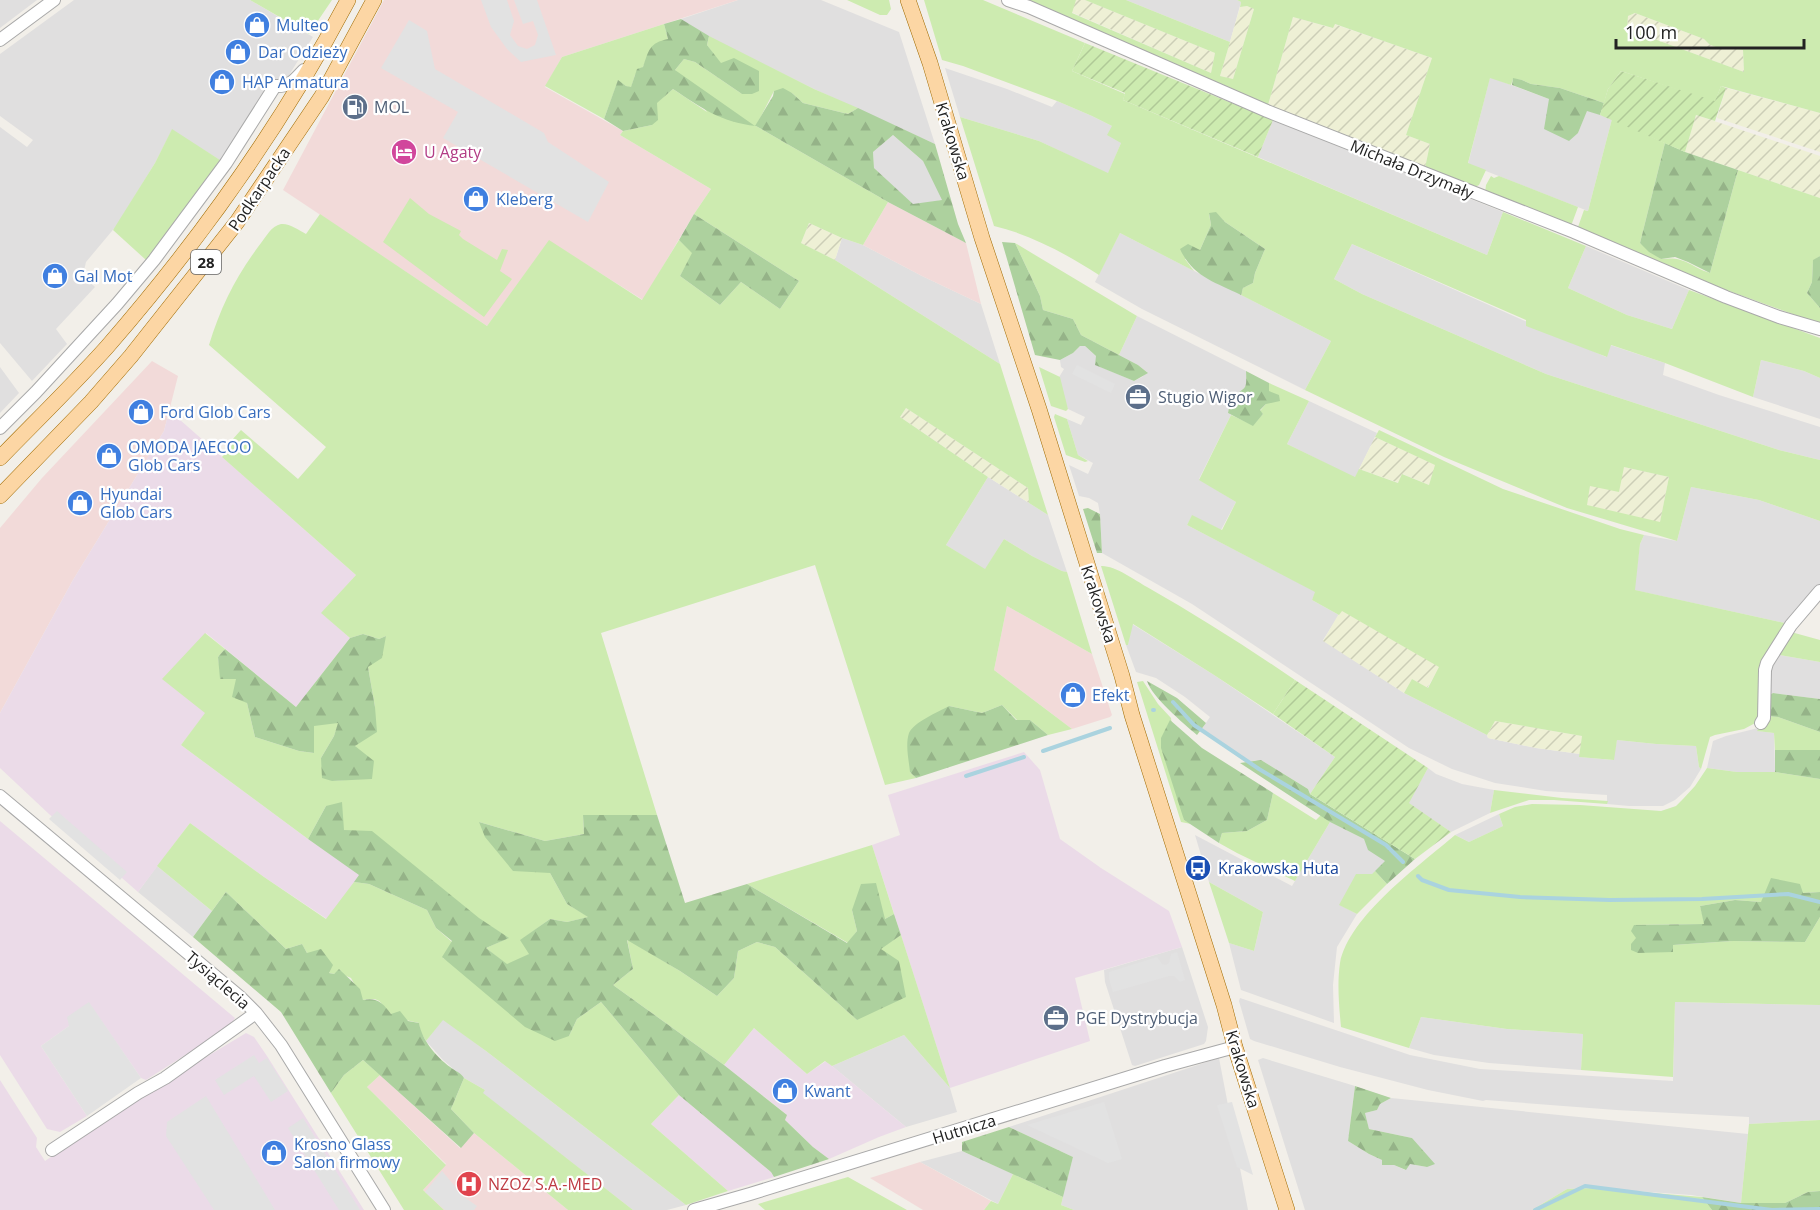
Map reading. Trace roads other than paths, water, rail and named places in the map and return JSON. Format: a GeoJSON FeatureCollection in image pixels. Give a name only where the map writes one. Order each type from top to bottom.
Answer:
{"type":"FeatureCollection","features":[{"type":"Feature","properties":{"kind":"main road","name":"Podkarpacka"},"geometry":{"type":"LineString","coordinates":[[0,458],[106,347],[184,254],[250,165],[317,57],[348,0]]}},
{"type":"Feature","properties":{"kind":"main road","name":"Podkarpacka"},"geometry":{"type":"LineString","coordinates":[[0,496],[91,402],[131,356],[237,222],[322,96],[374,0]]}},
{"type":"Feature","properties":{"kind":"main road","name":"Krakowska"},"geometry":{"type":"LineString","coordinates":[[908,0],[930,63],[982,238],[1042,419],[1287,1210]]}},
{"type":"Feature","properties":{"kind":"street"},"geometry":{"type":"LineString","coordinates":[[0,40],[54,0]]}},
{"type":"Feature","properties":{"kind":"street","name":"Michała Drzymały"},"geometry":{"type":"LineString","coordinates":[[1008,0],[1029,7],[1267,111],[1574,232],[1726,297],[1779,317],[1820,329]]}},
{"type":"Feature","properties":{"kind":"street","name":"Podkarpacka"},"geometry":{"type":"LineString","coordinates":[[267,98],[275,86],[285,87],[290,84],[317,57]]}},
{"type":"Feature","properties":{"kind":"street"},"geometry":{"type":"LineString","coordinates":[[0,428],[117,304],[154,260],[226,163],[267,98],[272,96],[280,99],[283,113]]}},
{"type":"Feature","properties":{"kind":"street"},"geometry":{"type":"LineString","coordinates":[[1761,723],[1764,718],[1764,676],[1767,663],[1791,625],[1820,591]]}},
{"type":"Feature","properties":{"kind":"street","name":"Tysiąclecia"},"geometry":{"type":"LineString","coordinates":[[0,796],[239,996],[256,1013],[281,1045],[384,1210]]}},
{"type":"Feature","properties":{"kind":"street"},"geometry":{"type":"LineString","coordinates":[[52,1150],[138,1093],[165,1078],[256,1013]]}},
{"type":"Feature","properties":{"kind":"street","name":"Hutnicza"},"geometry":{"type":"LineString","coordinates":[[694,1210],[1155,1069],[1235,1047]]}},
{"type":"Feature","properties":{"kind":"waterway"},"geometry":{"type":"LineString","coordinates":[[1173,702],[1194,725],[1259,769],[1386,845],[1403,862]]}},
{"type":"Feature","properties":{"kind":"waterway"},"geometry":{"type":"LineString","coordinates":[[1043,751],[1110,728]]}},
{"type":"Feature","properties":{"kind":"waterway"},"geometry":{"type":"LineString","coordinates":[[966,776],[1024,757]]}},
{"type":"Feature","properties":{"kind":"waterway"},"geometry":{"type":"LineString","coordinates":[[1418,876],[1422,880],[1449,890],[1520,897],[1610,900],[1702,899],[1788,894],[1820,902]]}},
{"type":"Feature","properties":{"kind":"waterway"},"geometry":{"type":"LineString","coordinates":[[1535,1210],[1585,1186],[1772,1210],[1820,1209]]}},
{"type":"Feature","properties":{"kind":"place","name":"Multeo"},"geometry":{"type":"Point","coordinates":[257,25]}},
{"type":"Feature","properties":{"kind":"place","name":"Dar Odzieży"},"geometry":{"type":"Point","coordinates":[238,52]}},
{"type":"Feature","properties":{"kind":"place","name":"HAP Armatura"},"geometry":{"type":"Point","coordinates":[222,82]}},
{"type":"Feature","properties":{"kind":"place","name":"MOL"},"geometry":{"type":"Point","coordinates":[355,107]}},
{"type":"Feature","properties":{"kind":"place","name":"U Agaty"},"geometry":{"type":"Point","coordinates":[404,152]}},
{"type":"Feature","properties":{"kind":"place","name":"Kleberg"},"geometry":{"type":"Point","coordinates":[476,199]}},
{"type":"Feature","properties":{"kind":"place","name":"Gal Mot"},"geometry":{"type":"Point","coordinates":[55,276]}},
{"type":"Feature","properties":{"kind":"place","name":"Stugio Wigor"},"geometry":{"type":"Point","coordinates":[1138,397]}},
{"type":"Feature","properties":{"kind":"place","name":"Ford Glob Cars"},"geometry":{"type":"Point","coordinates":[141,412]}},
{"type":"Feature","properties":{"kind":"place","name":"OMODA JAECOO Glob Cars"},"geometry":{"type":"Point","coordinates":[109,456]}},
{"type":"Feature","properties":{"kind":"place","name":"Hyundai Glob Cars"},"geometry":{"type":"Point","coordinates":[80,503]}},
{"type":"Feature","properties":{"kind":"place","name":"Efekt"},"geometry":{"type":"Point","coordinates":[1073,695]}},
{"type":"Feature","properties":{"kind":"place","name":"Krakowska Huta"},"geometry":{"type":"Point","coordinates":[1198,868]}},
{"type":"Feature","properties":{"kind":"place","name":"PGE Dystrybucja"},"geometry":{"type":"Point","coordinates":[1056,1018]}},
{"type":"Feature","properties":{"kind":"place","name":"Kwant"},"geometry":{"type":"Point","coordinates":[785,1091]}},
{"type":"Feature","properties":{"kind":"place","name":"Krosno Glass Salon firmowy"},"geometry":{"type":"Point","coordinates":[274,1153]}},
{"type":"Feature","properties":{"kind":"place","name":"NZOZ S.A.-MED"},"geometry":{"type":"Point","coordinates":[469,1184]}}]}
